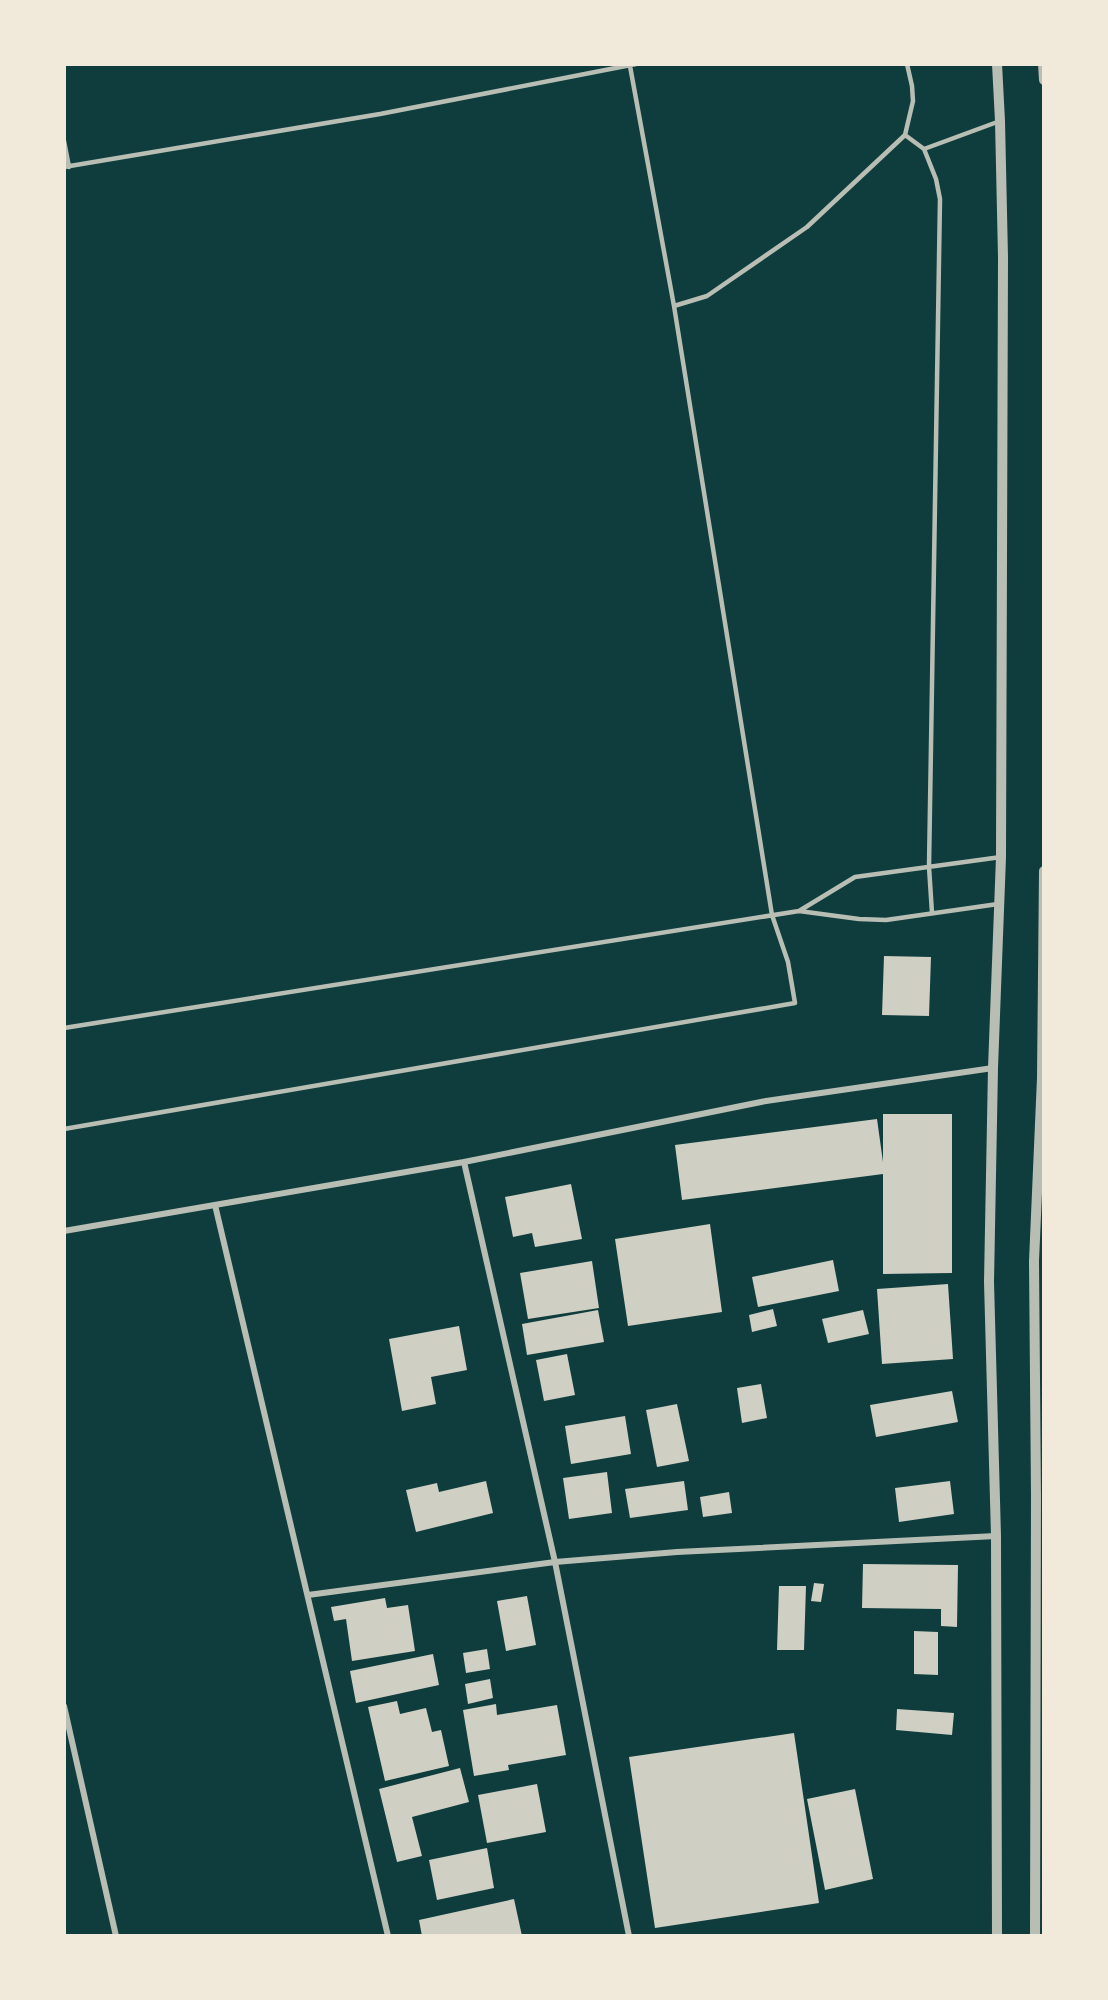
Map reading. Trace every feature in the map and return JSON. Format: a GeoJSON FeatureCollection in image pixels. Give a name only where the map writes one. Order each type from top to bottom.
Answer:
{"type":"FeatureCollection","features":[{"type":"Feature","properties":{"kind":"street"},"geometry":{"type":"LineString","coordinates":[[997,64],[1003,257],[1001,903],[993,1068],[989,1282],[996,1536],[997,1935]]}},
{"type":"Feature","properties":{"kind":"street"},"geometry":{"type":"LineString","coordinates":[[1043,64],[1044,80]]}},
{"type":"Feature","properties":{"kind":"street"},"geometry":{"type":"LineString","coordinates":[[1035,1935],[1040,1496],[1034,1261],[1042,1078],[1044,871]]}},
{"type":"Feature","properties":{"kind":"street"},"geometry":{"type":"LineString","coordinates":[[64,1231],[464,1162],[766,1101],[993,1068]]}},
{"type":"Feature","properties":{"kind":"street"},"geometry":{"type":"LineString","coordinates":[[464,1162],[555,1562],[629,1935]]}},
{"type":"Feature","properties":{"kind":"street"},"geometry":{"type":"LineString","coordinates":[[215,1205],[388,1935]]}},
{"type":"Feature","properties":{"kind":"street"},"geometry":{"type":"LineString","coordinates":[[308,1595],[555,1562],[677,1551],[996,1536]]}},
{"type":"Feature","properties":{"kind":"street"},"geometry":{"type":"LineString","coordinates":[[64,1707],[116,1935]]}},
{"type":"Feature","properties":{"kind":"lane"},"geometry":{"type":"LineString","coordinates":[[674,306],[706,296],[807,227],[905,135],[913,101],[908,64]]}},
{"type":"Feature","properties":{"kind":"lane"},"geometry":{"type":"LineString","coordinates":[[64,141],[67,167],[380,114],[633,65],[772,915],[788,962],[795,1003],[64,1129]]}},
{"type":"Feature","properties":{"kind":"lane"},"geometry":{"type":"LineString","coordinates":[[924,149],[1000,121]]}},
{"type":"Feature","properties":{"kind":"lane"},"geometry":{"type":"LineString","coordinates":[[905,135],[924,149],[936,179],[940,199],[929,867],[932,913]]}},
{"type":"Feature","properties":{"kind":"lane"},"geometry":{"type":"LineString","coordinates":[[799,911],[855,877],[1001,857]]}},
{"type":"Feature","properties":{"kind":"lane"},"geometry":{"type":"LineString","coordinates":[[64,1028],[799,911],[886,920],[1001,903]]}},
{"type":"Feature","properties":{"kind":"building"},"geometry":{"type":"Polygon","coordinates":[[[884,956],[931,957],[929,1016],[882,1015],[884,956]]]}},
{"type":"Feature","properties":{"kind":"building"},"geometry":{"type":"Polygon","coordinates":[[[883,1114],[952,1114],[952,1273],[883,1274],[883,1174],[682,1200],[675,1145],[877,1119],[883,1162],[883,1114]]]}},
{"type":"Feature","properties":{"kind":"building"},"geometry":{"type":"Polygon","coordinates":[[[571,1184],[582,1239],[535,1247],[532,1233],[513,1237],[505,1197],[571,1184]]]}},
{"type":"Feature","properties":{"kind":"building"},"geometry":{"type":"Polygon","coordinates":[[[710,1224],[722,1312],[628,1326],[615,1239],[710,1224]]]}},
{"type":"Feature","properties":{"kind":"building"},"geometry":{"type":"Polygon","coordinates":[[[833,1260],[839,1291],[758,1307],[752,1277],[833,1260]]]}},
{"type":"Feature","properties":{"kind":"building"},"geometry":{"type":"Polygon","coordinates":[[[592,1261],[599,1308],[528,1319],[520,1273],[592,1261]]]}},
{"type":"Feature","properties":{"kind":"building"},"geometry":{"type":"Polygon","coordinates":[[[948,1284],[953,1359],[882,1364],[877,1289],[948,1284]]]}},
{"type":"Feature","properties":{"kind":"building"},"geometry":{"type":"Polygon","coordinates":[[[773,1309],[777,1326],[752,1332],[749,1315],[773,1309]]]}},
{"type":"Feature","properties":{"kind":"building"},"geometry":{"type":"Polygon","coordinates":[[[598,1310],[604,1342],[527,1355],[522,1324],[598,1310]]]}},
{"type":"Feature","properties":{"kind":"building"},"geometry":{"type":"Polygon","coordinates":[[[863,1310],[869,1334],[828,1343],[822,1319],[863,1310]]]}},
{"type":"Feature","properties":{"kind":"building"},"geometry":{"type":"Polygon","coordinates":[[[459,1326],[467,1370],[431,1377],[436,1404],[402,1411],[389,1339],[459,1326]]]}},
{"type":"Feature","properties":{"kind":"building"},"geometry":{"type":"Polygon","coordinates":[[[567,1354],[575,1395],[544,1401],[536,1360],[567,1354]]]}},
{"type":"Feature","properties":{"kind":"building"},"geometry":{"type":"Polygon","coordinates":[[[761,1384],[767,1418],[742,1423],[737,1388],[761,1384]]]}},
{"type":"Feature","properties":{"kind":"building"},"geometry":{"type":"Polygon","coordinates":[[[952,1391],[958,1422],[876,1437],[870,1405],[952,1391]]]}},
{"type":"Feature","properties":{"kind":"building"},"geometry":{"type":"Polygon","coordinates":[[[677,1404],[689,1461],[657,1467],[646,1410],[677,1404]]]}},
{"type":"Feature","properties":{"kind":"building"},"geometry":{"type":"Polygon","coordinates":[[[625,1416],[631,1454],[571,1464],[565,1426],[625,1416]]]}},
{"type":"Feature","properties":{"kind":"building"},"geometry":{"type":"Polygon","coordinates":[[[607,1472],[612,1513],[569,1519],[563,1478],[607,1472]]]}},
{"type":"Feature","properties":{"kind":"building"},"geometry":{"type":"Polygon","coordinates":[[[486,1481],[493,1513],[416,1532],[406,1490],[437,1483],[439,1492],[486,1481]]]}},
{"type":"Feature","properties":{"kind":"building"},"geometry":{"type":"Polygon","coordinates":[[[684,1481],[688,1510],[630,1518],[625,1489],[684,1481]]]}},
{"type":"Feature","properties":{"kind":"building"},"geometry":{"type":"Polygon","coordinates":[[[950,1481],[954,1514],[899,1522],[895,1488],[950,1481]]]}},
{"type":"Feature","properties":{"kind":"building"},"geometry":{"type":"Polygon","coordinates":[[[729,1492],[732,1513],[703,1517],[700,1497],[729,1492]]]}},
{"type":"Feature","properties":{"kind":"building"},"geometry":{"type":"Polygon","coordinates":[[[863,1564],[958,1565],[957,1627],[941,1626],[941,1609],[862,1608],[863,1564]]]}},
{"type":"Feature","properties":{"kind":"building"},"geometry":{"type":"Polygon","coordinates":[[[814,1583],[824,1584],[821,1602],[811,1601],[814,1583]]]}},
{"type":"Feature","properties":{"kind":"building"},"geometry":{"type":"Polygon","coordinates":[[[779,1586],[806,1586],[804,1650],[777,1650],[779,1586]]]}},
{"type":"Feature","properties":{"kind":"building"},"geometry":{"type":"Polygon","coordinates":[[[527,1596],[536,1645],[506,1651],[497,1601],[527,1596]]]}},
{"type":"Feature","properties":{"kind":"building"},"geometry":{"type":"Polygon","coordinates":[[[385,1598],[387,1608],[408,1605],[415,1651],[352,1661],[346,1619],[334,1621],[331,1607],[385,1598]]]}},
{"type":"Feature","properties":{"kind":"building"},"geometry":{"type":"Polygon","coordinates":[[[914,1631],[938,1632],[938,1675],[914,1674],[914,1631]]]}},
{"type":"Feature","properties":{"kind":"building"},"geometry":{"type":"Polygon","coordinates":[[[487,1649],[490,1669],[466,1673],[463,1653],[487,1649]]]}},
{"type":"Feature","properties":{"kind":"building"},"geometry":{"type":"Polygon","coordinates":[[[433,1654],[439,1685],[356,1703],[350,1671],[433,1654]]]}},
{"type":"Feature","properties":{"kind":"building"},"geometry":{"type":"Polygon","coordinates":[[[490,1679],[493,1698],[468,1704],[465,1684],[490,1679]]]}},
{"type":"Feature","properties":{"kind":"building"},"geometry":{"type":"Polygon","coordinates":[[[397,1701],[400,1714],[426,1708],[432,1732],[441,1730],[449,1766],[385,1781],[368,1707],[397,1701]]]}},
{"type":"Feature","properties":{"kind":"building"},"geometry":{"type":"Polygon","coordinates":[[[496,1704],[497,1715],[557,1705],[566,1755],[508,1765],[509,1770],[474,1776],[463,1710],[496,1704]]]}},
{"type":"Feature","properties":{"kind":"building"},"geometry":{"type":"Polygon","coordinates":[[[897,1709],[954,1713],[952,1735],[896,1730],[897,1709]]]}},
{"type":"Feature","properties":{"kind":"building"},"geometry":{"type":"Polygon","coordinates":[[[794,1733],[819,1903],[655,1928],[629,1757],[794,1733]]]}},
{"type":"Feature","properties":{"kind":"building"},"geometry":{"type":"Polygon","coordinates":[[[460,1768],[469,1802],[412,1817],[422,1856],[397,1862],[379,1789],[460,1768]]]}},
{"type":"Feature","properties":{"kind":"building"},"geometry":{"type":"Polygon","coordinates":[[[537,1784],[546,1832],[487,1843],[478,1795],[537,1784]]]}},
{"type":"Feature","properties":{"kind":"building"},"geometry":{"type":"Polygon","coordinates":[[[855,1789],[873,1879],[825,1890],[807,1799],[855,1789]]]}},
{"type":"Feature","properties":{"kind":"building"},"geometry":{"type":"Polygon","coordinates":[[[487,1848],[494,1888],[437,1900],[429,1860],[487,1848]]]}},
{"type":"Feature","properties":{"kind":"building"},"geometry":{"type":"Polygon","coordinates":[[[514,1899],[522,1936],[422,1936],[419,1920],[514,1899]]]}}]}
